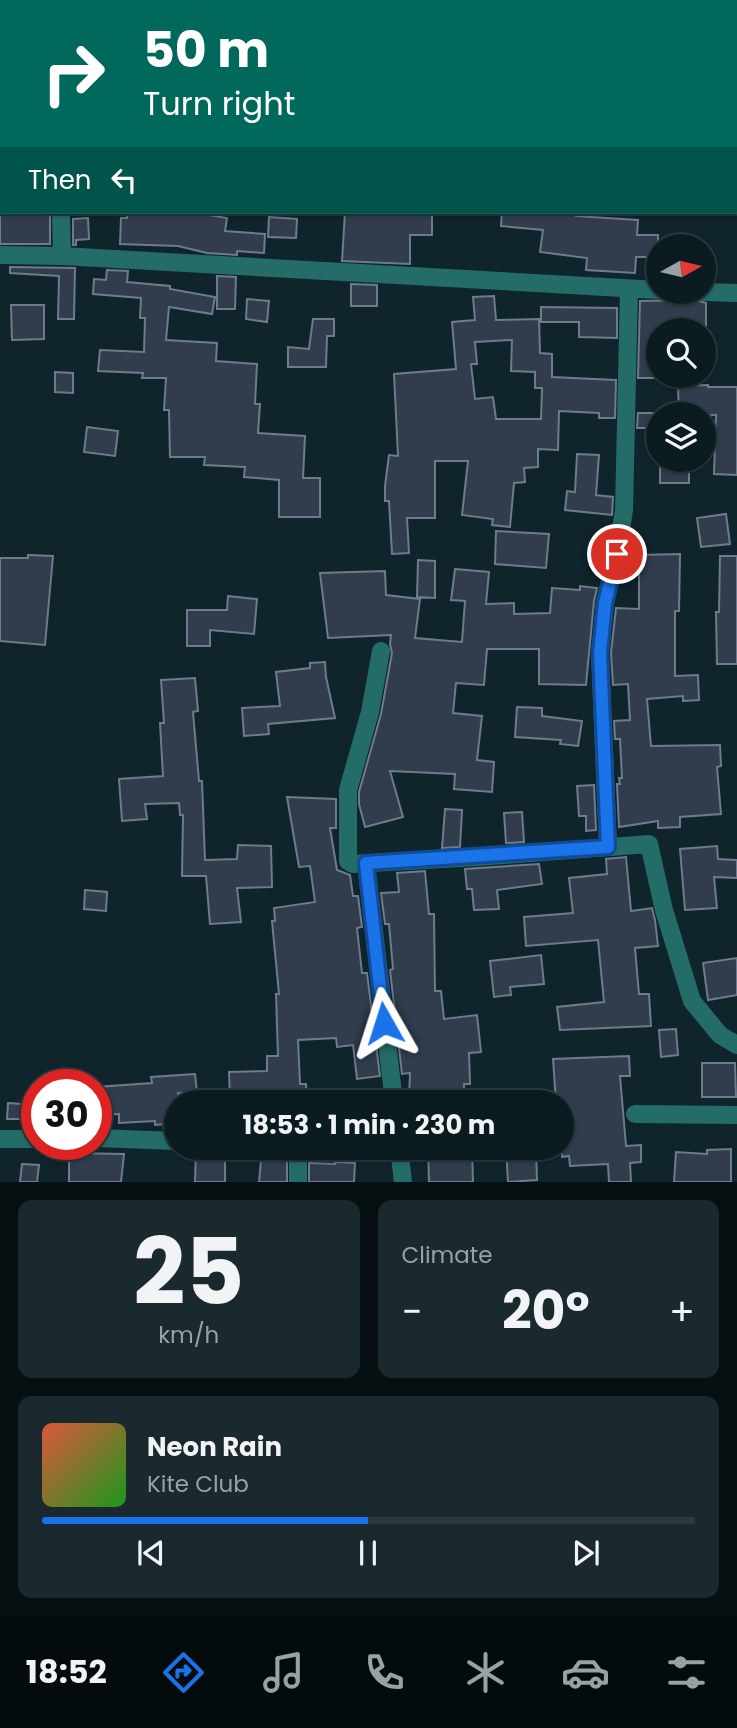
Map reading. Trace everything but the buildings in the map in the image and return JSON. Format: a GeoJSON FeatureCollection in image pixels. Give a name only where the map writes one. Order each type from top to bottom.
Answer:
{"type":"FeatureCollection","features":[{"type":"Feature","properties":{"kind":"street"},"geometry":{"type":"LineString","coordinates":[[61,214],[62,256]]}},
{"type":"Feature","properties":{"kind":"street"},"geometry":{"type":"LineString","coordinates":[[0,254],[646,290]]}},
{"type":"Feature","properties":{"kind":"street"},"geometry":{"type":"LineString","coordinates":[[608,847],[600,653],[605,603],[624,510],[629,289]]}},
{"type":"Feature","properties":{"kind":"street"},"geometry":{"type":"LineString","coordinates":[[716,292],[737,293]]}},
{"type":"Feature","properties":{"kind":"street"},"geometry":{"type":"LineString","coordinates":[[382,651],[370,712],[348,789],[348,861],[353,864],[650,845],[664,910],[692,1001],[720,1035],[737,1045]]}},
{"type":"Feature","properties":{"kind":"street"},"geometry":{"type":"LineString","coordinates":[[366,863],[393,1090]]}},
{"type":"Feature","properties":{"kind":"street"},"geometry":{"type":"LineString","coordinates":[[635,1114],[737,1115]]}},
{"type":"Feature","properties":{"kind":"street"},"geometry":{"type":"LineString","coordinates":[[0,1139],[21,1139]]}},
{"type":"Feature","properties":{"kind":"street"},"geometry":{"type":"LineString","coordinates":[[112,1139],[164,1141]]}},
{"type":"Feature","properties":{"kind":"street"},"geometry":{"type":"LineString","coordinates":[[298,1182],[300,1160]]}},
{"type":"Feature","properties":{"kind":"street"},"geometry":{"type":"LineString","coordinates":[[400,1160],[403,1182]]}},
{"type":"Feature","properties":{"kind":"route"},"geometry":{"type":"LineString","coordinates":[[384,1023],[366,863],[608,847],[600,653],[605,603],[617,554]]}}]}
